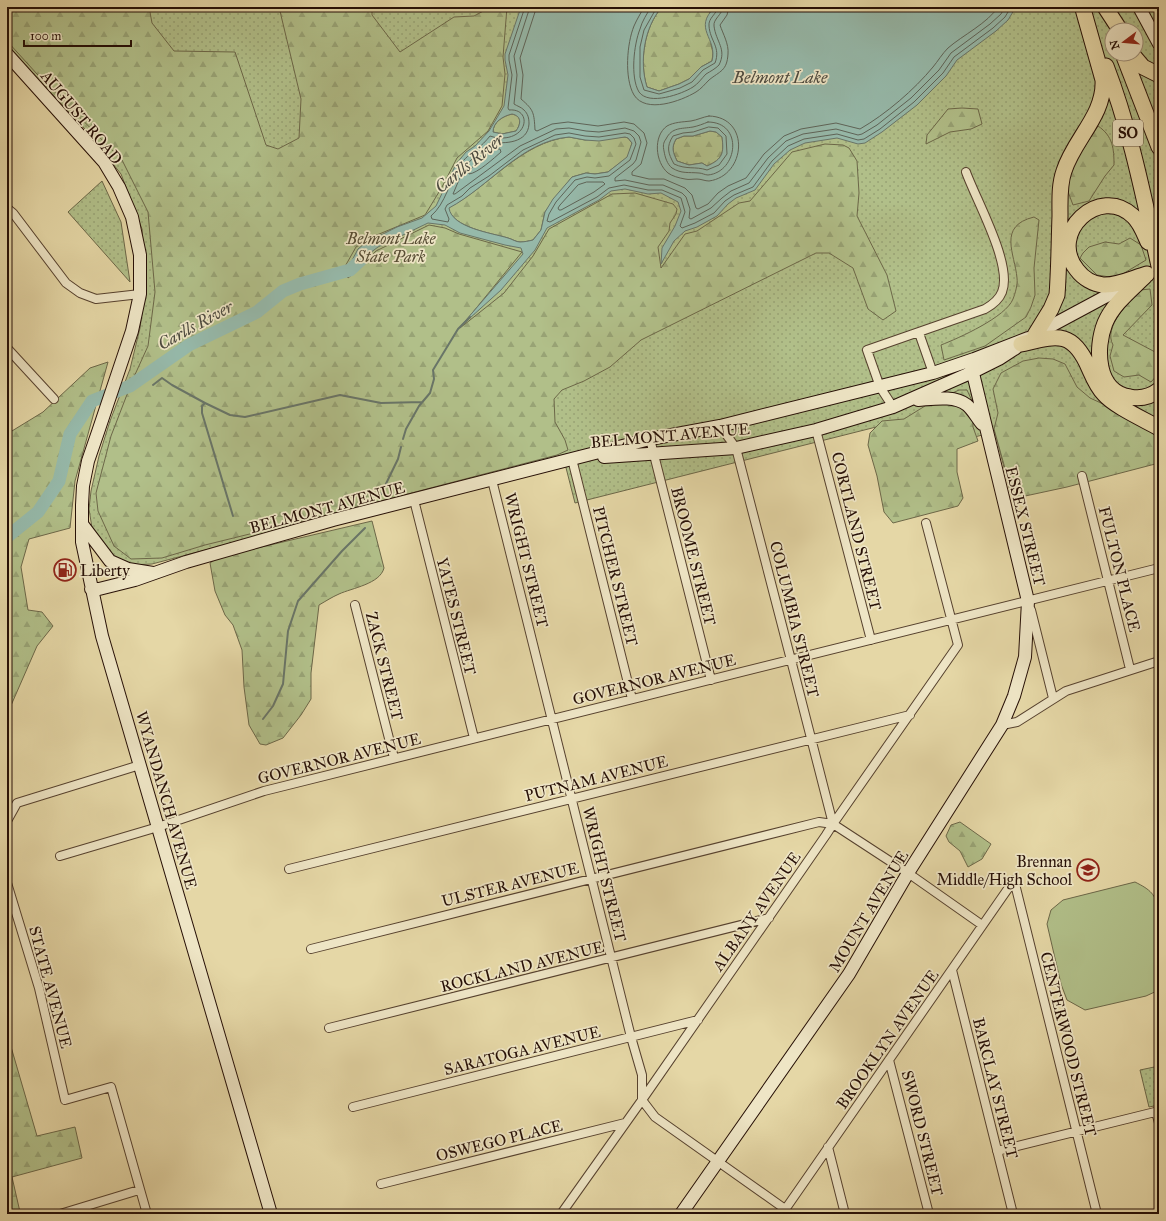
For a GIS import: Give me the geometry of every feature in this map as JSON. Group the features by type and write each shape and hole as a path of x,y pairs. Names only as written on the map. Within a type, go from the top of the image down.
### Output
{"highway":[{"path":"1103,7 1109,22"},
{"path":"1103,7 1114,22"},
{"path":"1035,335 1051,309 1057,295 1061,190 1064,171 1071,153 1100,102 1102,91 1102,80 1083,8"},
{"name":"SO","path":"1083,8 1109,73 1124,120 1138,170 1156,268"},
{"name":"SO","path":"1126,62 1159,147"},
{"path":"1139,62 1143,67 1159,75"},
{"path":"1103,206 1119,208 1127,211 1134,216 1139,223 1156,268 1108,285 1097,284 1086,279 1075,268 1068,249 1070,233 1078,220 1088,212 1103,206"},
{"path":"1156,268 1118,303 1109,316 1102,333 1100,360 1102,372 1106,381 1113,389 1122,395 1132,398 1142,398 1159,390"},
{"path":"1021,344 1055,337 1071,342 1082,353 1097,385 1107,398 1159,428"}],"street":[{"path":"1138,7 1159,44"},
{"name":"AUGUST ROAD","path":"7,54 104,162 119,187 132,217 140,255 140,294 132,331 113,391"},
{"path":"893,407 880,387 867,350 985,310 996,302 1002,293 1005,282 1003,267 995,242 966,172"},
{"path":"7,208 66,283 80,293 96,299 140,294"},
{"name":"BELMONT AVENUE","path":"572,459 736,448 816,430 893,407 939,387 971,366 1035,335 1156,268"},
{"path":"919,332 939,387"},
{"name":"BELMONT AVENUE","path":"91,588 99,589 156,574 186,562 333,520 572,459 650,440 720,426 933,373 999,359 1035,335"},
{"path":"8,351 54,399"},
{"name":"ESSEX STREET","path":"971,366 1053,698"},
{"name":"WYANDANCH AVENUE","path":"113,391 88,461 83,486 82,542 102,636 271,1214"},
{"path":"906,401 942,398 958,400 966,404 986,428"},
{"name":"COLUMBIA STREET","path":"720,426 736,448 833,824"},
{"name":"CORTLAND STREET","path":"816,430 871,640"},
{"name":"BROOME STREET","path":"650,440 711,680"},
{"name":"PITCHER STREET","path":"572,459 632,699"},
{"name":"FULTON PLACE","path":"1082,476 1130,669"},
{"name":"WRIGHT STREET","path":"492,480 611,958 642,1075 642,1100"},
{"name":"YATES STREET","path":"414,500 474,738"},
{"path":"926,523 951,620"},
{"path":"82,524 110,561 128,569 156,574"},
{"name":"GOVERNOR AVENUE","path":"60,856 158,827 264,790 1159,568"},
{"name":"MOUNT AVENUE","path":"681,1214 849,974 908,873 1002,725 1014,696 1025,657 1028,601"},
{"name":"ZACK STREET","path":"355,605 394,758"},
{"name":"ALBANY AVENUE","path":"561,1214 698,1020 958,645 951,620"},
{"path":"1002,725 1017,722 1066,691 1130,669 1159,661"},
{"name":"PUTNAM AVENUE","path":"289,869 910,715"},
{"path":"7,821 16,804 140,765"},
{"name":"ULSTER AVENUE","path":"311,949 819,822 833,824"},
{"path":"833,824 908,873 982,925"},
{"name":"BROOKLYN AVENUE","path":"784,1212 1014,880"},
{"name":"CENTERWOOD STREET","path":"1014,880 1097,1214"},
{"name":"STATE AVENUE","path":"7,883 39,988 65,1100 111,1087 139,1190"},
{"name":"ROCKLAND AVENUE","path":"329,1028 768,918"},
{"name":"BARCLAY STREET","path":"952,970 1013,1214"},
{"name":"SARATOGA AVENUE","path":"353,1107 698,1020"},
{"name":"SWORD STREET","path":"889,1060 929,1214"},
{"path":"642,1100 655,1117 719,1161 784,1212"},
{"path":"998,1151 1158,1111 1159,1123"},
{"name":"OSWEGO PLACE","path":"381,1184 625,1123"},
{"path":"828,1147 845,1214"},
{"path":"60,1214 139,1190 147,1214"}],"green space":[{"name":"Belmont Lake State Park","path":"7,7 1159,7 1159,458 1011,495 995,432 900,455 892,423 575,503 563,456 152,564 129,565 111,557 92,528 89,509 91,491 99,456 110,421 130,369 140,328 146,283 142,229 121,174 85,129 7,46"},
{"path":"7,7 149,7 152,23 174,51 235,52 266,145 278,149 299,138 301,99 279,7 372,7 372,15 400,52 454,17 474,16 491,7 507,7 503,57 505,74 502,106 488,131 457,158 425,215 372,237 356,247 343,270 348,278 376,251 429,225 445,228 459,234 522,252 460,328 504,293 533,256 549,229 612,194 635,193 673,204 677,209 676,214 670,223 669,231 658,247 661,268 685,234 697,231 739,203 750,201 792,152 825,144 843,145 849,148 857,161 859,193 857,216 887,275 896,311 883,320 868,309 853,268 829,253 816,253 641,340 610,367 584,381 562,390 554,399 555,422 565,440 568,450 557,455 205,545 162,558 131,559 114,546 98,511 96,493 111,436 133,379 148,346 155,292 148,212 122,160 37,74 7,41"},
{"path":"662,7 715,7 710,12 711,44 713,53 712,61 701,67 689,79 659,91 647,87 643,67 643,56 647,35 651,24"},
{"path":"948,109 978,109 982,124 971,129 950,132 926,144 927,135"},
{"path":"512,114 518,117 520,121 516,131 502,134 493,132 493,128 499,120"},
{"path":"1098,126 1107,134 1112,143 1114,165 1089,201 1073,205 1067,189 1073,164"},
{"path":"710,131 716,132 722,136 723,147 721,155 716,161 707,166 702,163 689,165 677,161 673,150 673,145 676,139"},
{"path":"569,137 585,140 625,137 632,143 628,157 608,172 595,174 586,173 572,177 545,212 541,230 533,240 518,242 483,232 465,225 451,215 448,208 477,189 520,156 536,147"},
{"path":"102,181 121,222 130,282 68,212"},
{"path":"1034,217 1039,220 1034,268 1035,295 1026,317 985,346 944,360 941,345 992,320 1009,306 1013,299 1017,280 1011,242 1012,234 1015,227 1023,221"},
{"path":"1130,238 1141,245 1146,260 1116,278 1097,275 1080,258 1089,247 1105,242 1119,244"},
{"path":"1150,289 1152,305 1123,335 1157,353 1159,373 1151,382 1139,375 1124,377 1114,371 1110,356 1113,345 1111,330 1114,323 1124,308 1140,290"},
{"path":"1039,358 1053,359 1065,364 1077,387 1090,398 1138,420 1159,436 1159,463 1067,487 1016,498 1013,497 994,429 998,413 993,389 1001,373 1023,361"},
{"path":"108,362 75,481 70,528 29,539 21,567 28,610 42,612 53,626 37,646 9,710 10,779 7,786 7,434 43,412 90,368"},
{"path":"959,390 967,390 973,403 973,427 978,441 957,449 957,472 963,498 958,506 893,523 884,512 877,476 868,445 870,433 882,421 904,419 925,406"},
{"path":"372,521 384,568 377,578 371,582 339,594 319,605 311,673 311,699 301,715 283,738 266,745 260,744 249,725 244,687 242,650 233,625 225,615 215,591 210,563 219,557"},
{"path":"960,822 991,844 982,859 968,867 960,851 949,842 946,836 951,825"},
{"path":"1135,882 1152,893 1159,910 1159,990 1146,996 1085,1010 1067,1000 1061,984 1047,924 1051,910 1063,900"},
{"path":"7,1033 37,1136 75,1127 82,1158 12,1177 20,1212 7,1214"},
{"path":"1159,1066 1159,1105 1149,1107 1140,1070"}],"water":[{"name":"Belmont Lake","path":"521,7 662,7 651,24 647,35 643,56 643,67 647,87 659,91 689,79 701,67 712,61 712,46 707,34 706,21 715,7 1016,7 1008,20 996,31 957,60 946,76 917,105 882,132 865,143 858,144 837,138 805,143 790,150 774,164 755,190 736,198 717,216 697,227 685,231 674,241 661,264 662,248 675,226 681,211 678,202 661,193 648,194 625,189 611,191 599,200 547,228 535,250 501,290 460,327 523,254 521,248 460,233 445,225 428,223 378,247 370,253 357,269 351,273 349,266 358,249 365,243 397,227 422,218 436,206 456,164 466,152 475,146 489,131 504,106 508,75 505,54","holes":["512,114 518,117 520,121 516,131 502,134 493,132 493,128 499,120","710,131 716,132 722,137 723,147 719,158 707,166 702,163 689,165 677,161 673,150 673,145 676,139 684,136 693,136","569,137 599,141 625,137 632,143 627,157 608,172 595,174 586,173 572,177 553,199 545,212 541,230 533,240 518,242 483,232 465,225 452,215 449,208 478,189 520,156 552,140"]}],"waterway":[{"name":"Carlls River","path":"7,537 38,512 59,481 70,434 92,401 130,386 189,345 257,312 283,291 300,284 350,270 363,258"},
{"path":"403,439 406,429 419,406 430,393 434,379 433,370 458,329 470,317"},
{"path":"153,385 162,378 205,403"},
{"path":"233,516 202,413 202,406 205,403 230,415 245,417 340,395 381,403 422,402"},
{"path":"381,494 398,459 401,447"},
{"path":"263,719 273,706 283,684 288,631 298,601 342,551 365,528"}],"place":[{"name":"Liberty","path":"65,570"},
{"name":"Brennan Middle/High School","path":"1088,870"}]}
